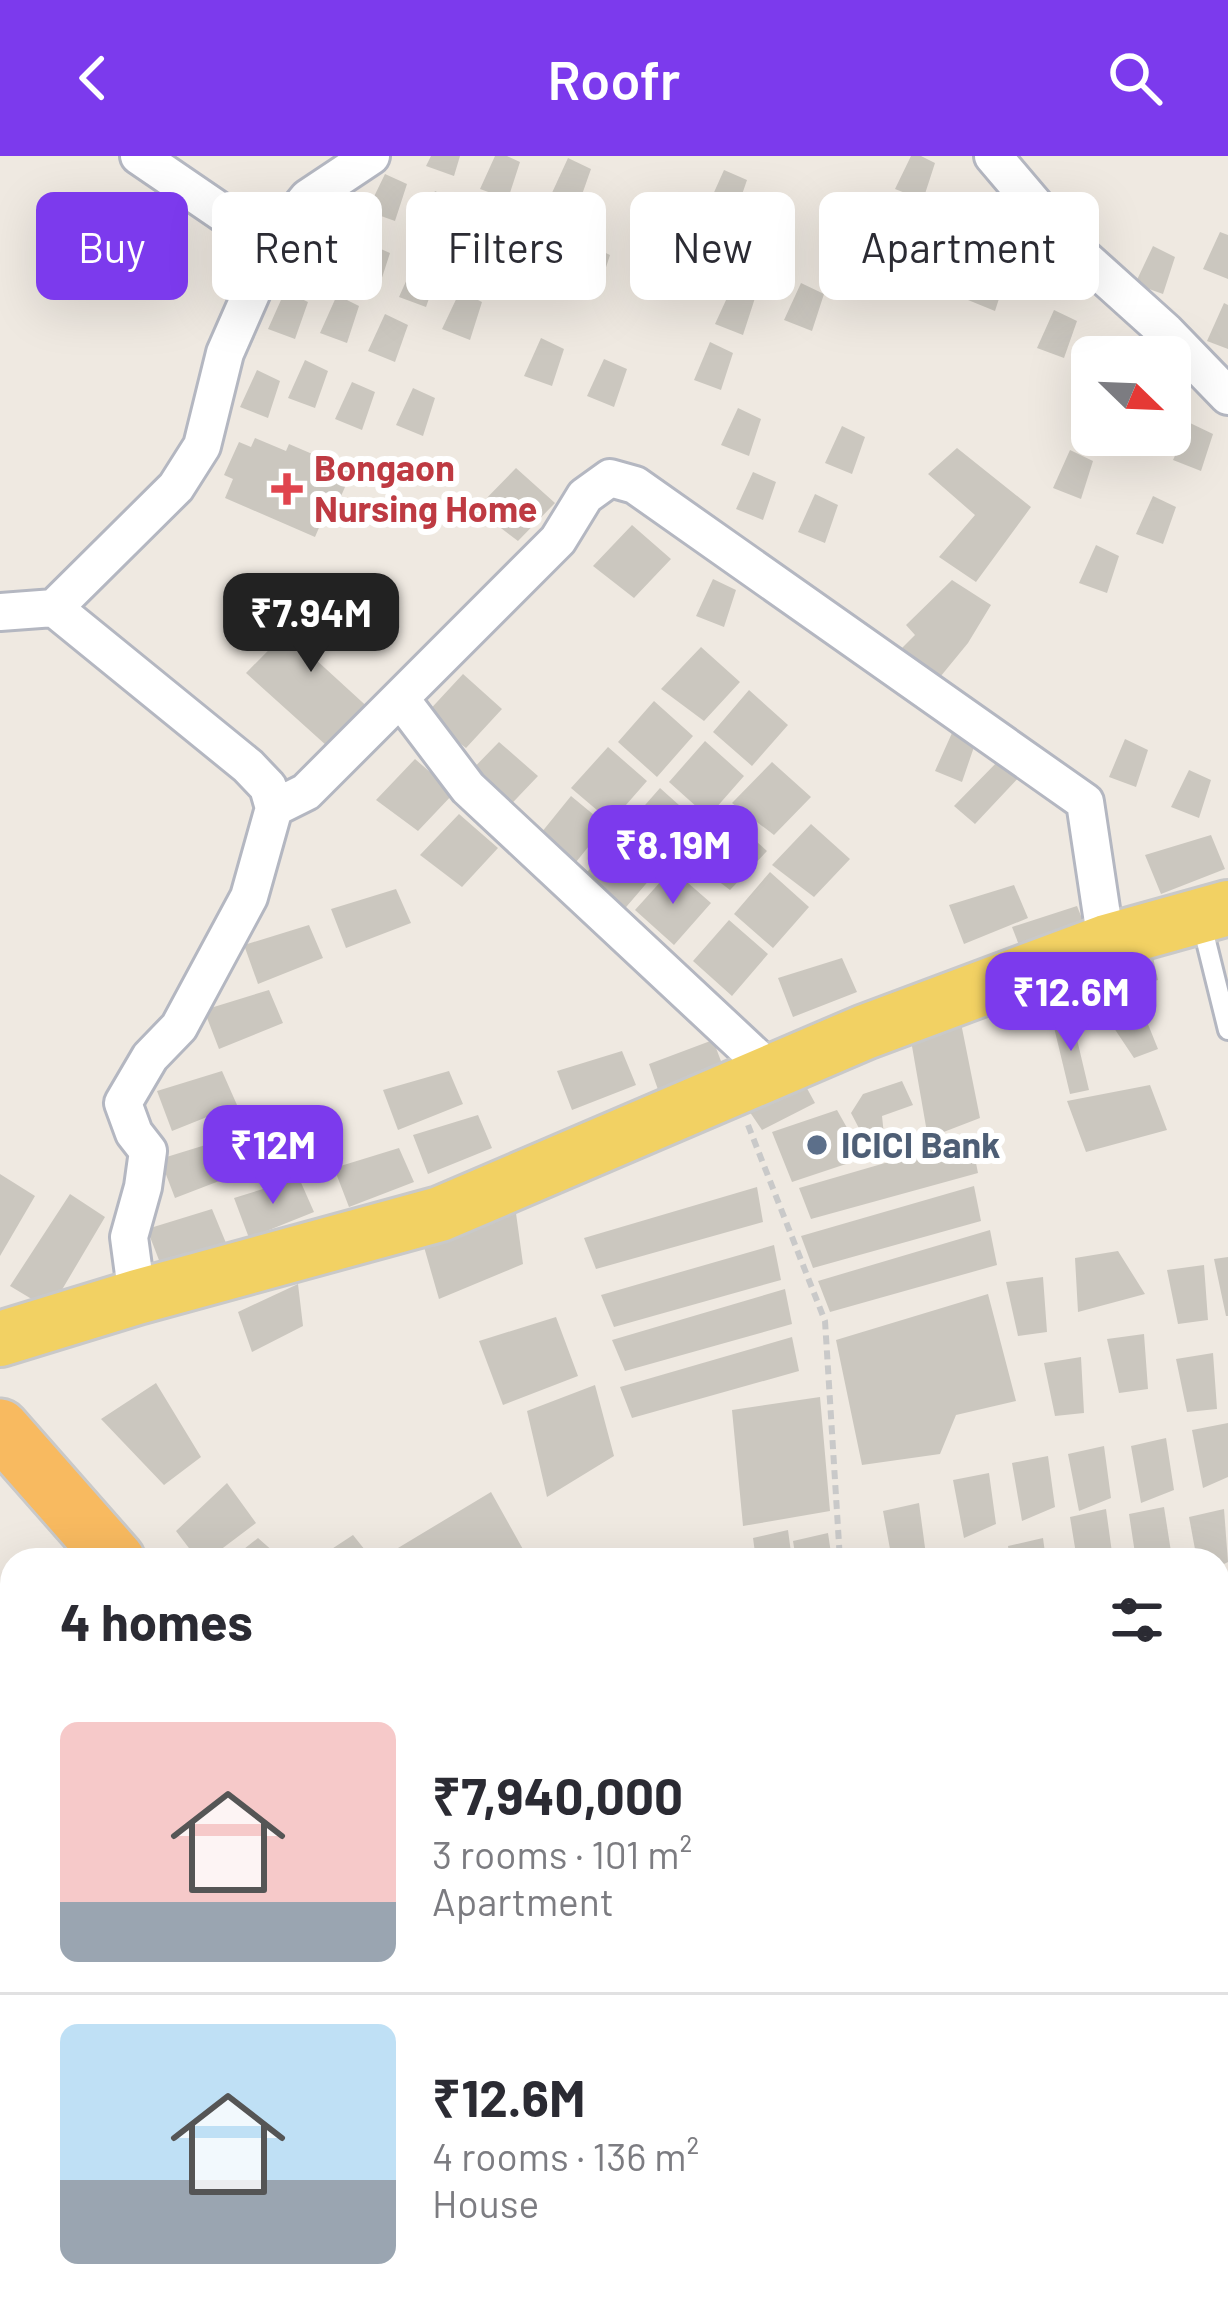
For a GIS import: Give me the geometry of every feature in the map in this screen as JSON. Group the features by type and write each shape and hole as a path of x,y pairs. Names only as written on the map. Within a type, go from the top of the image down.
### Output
{"highway":[{"path":"0,1428 105,1548"}],"main road":[{"path":"0,1339 440,1214 866,1032 1106,942 1214,912"}],"street":[{"path":"139,156 212,206"},
{"path":"317,192 371,156"},
{"path":"993,156 1066,242 1166,332 1228,396"},
{"path":"0,612 54,608 176,487 202,446 225,352 248,300"},
{"path":"274,808 306,792 558,540 585,496 610,478 635,485 1085,802 1106,942"},
{"path":"54,608 248,766 268,787 274,808 249,897 179,1027 150,1058 123,1103 134,1133 148,1151 129,1237 137,1297"},
{"path":"400,698 469,788 753,1080"}],"lane":[{"path":"1214,912 1228,1030"}],"path":[{"path":"753,1080 825,1321 839,1548"}],"building":[{"path":"431,156 460,156 454,176 426,166"},
{"path":"495,156 520,162 510,192 480,189"},
{"path":"911,156 935,163 926,192 895,189"},
{"path":"568,158 591,169 583,192 552,192"},
{"path":"724,170 747,180 743,192 714,192"},
{"path":"385,174 407,184 395,221 382,216 382,192 376,192"},
{"path":"1220,232 1228,235 1228,279 1203,269"},
{"path":"1153,246 1175,257 1163,294 1135,284"},
{"path":"382,250 390,253 382,278"},
{"path":"801,283 819,292 822,300 812,331 784,320"},
{"path":"281,300 308,302 295,339 268,329"},
{"path":"335,300 359,306 347,343 320,333"},
{"path":"456,300 482,302 470,340 442,329"},
{"path":"726,300 754,300 743,335 715,324"},
{"path":"968,300 999,300 995,311"},
{"path":"1224,303 1228,305 1228,349 1207,341"},
{"path":"1054,310 1077,321 1064,358 1037,348"},
{"path":"385,314 408,325 395,362 368,351"},
{"path":"541,338 564,349 552,386 524,376"},
{"path":"710,342 733,353 721,390 694,380"},
{"path":"604,359 627,369 614,407 587,396"},
{"path":"305,360 328,371 315,408 288,398"},
{"path":"257,370 280,381 268,418 240,407"},
{"path":"352,382 375,392 362,430 335,419"},
{"path":"413,388 435,398 423,436 396,425"},
{"path":"738,408 761,419 749,456 721,445"},
{"path":"1191,423 1213,434 1201,471 1173,460 1191,456"},
{"path":"842,426 865,437 852,474 825,463"},
{"name":"Bongaon Nursing Home","path":"255,438 286,451 289,444 352,471 338,503 331,500 315,537 225,498 233,479 224,475 239,442 251,447"},
{"path":"957,448 1031,507 976,582 939,557 975,515 928,474"},
{"path":"1070,450 1071,456 1093,461 1081,499 1053,488"},
{"path":"516,468 555,503 518,541 476,509"},
{"path":"753,472 776,482 763,520 736,509"},
{"path":"815,494 838,505 825,543 798,532"},
{"path":"1153,496 1176,507 1163,544 1136,534"},
{"path":"632,525 671,559 634,598 593,566"},
{"path":"1096,545 1119,556 1107,593 1079,583"},
{"path":"713,579 736,590 724,627 696,616"},
{"path":"952,580 991,605 936,682 897,653 915,635 906,625"},
{"path":"320,598 354,618 314,658 373,712 327,746 246,673"},
{"path":"701,647 740,682 704,721 661,689"},
{"path":"463,674 502,709 466,748 424,716"},
{"path":"749,690 788,725 752,766 713,732"},
{"path":"654,701 693,736 657,777 618,742"},
{"path":"952,733 975,744 962,782 935,771"},
{"path":"1125,739 1148,750 1136,787 1109,777"},
{"path":"705,741 744,776 708,817 669,782"},
{"path":"499,742 538,776 501,815 459,783"},
{"path":"608,747 647,781 611,822 571,788"},
{"path":"1002,757 1021,775 975,824 954,806"},
{"path":"415,759 454,793 418,831 376,800"},
{"path":"772,762 811,797 774,835 732,803"},
{"path":"1189,770 1211,780 1199,818 1171,807"},
{"path":"660,788 699,823 663,864 624,829"},
{"path":"571,796 606,825 572,867 537,838"},
{"path":"459,814 498,848 462,887 420,855"},
{"path":"728,816 767,851 730,890 688,858"},
{"path":"811,824 850,859 814,897 772,865"},
{"path":"1211,835 1225,869 1161,894 1145,855"},
{"path":"618,836 657,871 621,913 582,878"},
{"path":"672,869 711,903 674,945 635,910"},
{"path":"770,872 809,907 773,948 734,914"},
{"path":"1014,885 1028,918 964,944 949,905"},
{"path":"396,889 411,923 346,948 331,909"},
{"path":"1077,906 1091,941 1027,966 1012,927"},
{"path":"729,920 768,954 732,996 693,961"},
{"path":"309,925 323,958 258,984 244,945"},
{"path":"1151,948 1158,980 1095,997 1090,966"},
{"path":"842,958 857,992 793,1017 778,978"},
{"path":"1077,969 1084,1002 1021,1019 1016,989"},
{"path":"269,990 283,1023 219,1049 204,1010"},
{"path":"1137,997 1158,1049 1134,1058 1102,1010"},
{"path":"959,1013 980,1118 928,1138 909,1029"},
{"path":"1071,1014 1089,1090 1070,1094 1052,1019"},
{"path":"713,1040 727,1077 662,1101 649,1064"},
{"path":"622,1051 636,1085 572,1110 557,1071"},
{"path":"222,1071 237,1105 172,1131 157,1091"},
{"path":"449,1071 463,1104 398,1130 383,1090"},
{"path":"803,1081 815,1103 762,1130 745,1105"},
{"path":"902,1081 913,1105 882,1116 886,1154 874,1157 851,1113 863,1094"},
{"path":"1150,1085 1167,1130 1086,1152 1067,1101"},
{"name":"ICICI Bank","path":"837,1110 864,1158 792,1182 772,1132"},
{"path":"478,1115 492,1148 428,1174 413,1135"},
{"path":"971,1138 978,1173 811,1219 799,1188"},
{"path":"225,1139 240,1173 175,1198 160,1159"},
{"path":"399,1148 414,1182 349,1207 334,1168"},
{"path":"0,1174 35,1196 0,1256"},
{"path":"299,1178 314,1212 249,1238 234,1198"},
{"path":"974,1186 981,1221 813,1268 801,1236"},
{"path":"757,1187 763,1222 596,1269 584,1238"},
{"path":"70,1194 105,1217 50,1310 10,1286"},
{"path":"515,1206 523,1264 439,1299 420,1233"},
{"path":"212,1209 226,1243 162,1268 147,1229"},
{"path":"990,1230 997,1265 830,1312 818,1281"},
{"path":"774,1245 781,1280 614,1327 601,1295"},
{"path":"1118,1251 1145,1294 1078,1312 1075,1258"},
{"path":"1228,1257 1228,1316 1226,1316 1214,1259"},
{"path":"1204,1265 1208,1320 1178,1324 1167,1270"},
{"path":"1043,1277 1047,1332 1018,1336 1006,1282"},
{"path":"298,1284 303,1326 252,1352 238,1312"},
{"path":"785,1289 792,1324 625,1371 612,1340"},
{"path":"988,1294 1016,1401 956,1415 940,1454 862,1465 836,1340"},
{"path":"556,1317 578,1376 503,1405 479,1341"},
{"path":"1144,1334 1148,1389 1119,1393 1107,1339"},
{"path":"792,1337 799,1371 632,1418 620,1387"},
{"path":"1213,1353 1217,1409 1187,1412 1176,1359"},
{"path":"1081,1357 1084,1413 1055,1416 1044,1363"},
{"path":"156,1383 201,1457 164,1485 101,1419"},
{"path":"595,1385 614,1456 547,1497 527,1411"},
{"path":"820,1397 830,1511 743,1526 732,1410"},
{"path":"1228,1423 1228,1477 1203,1488 1192,1430"},
{"path":"1166,1438 1174,1490 1141,1503 1131,1446"},
{"path":"1104,1446 1111,1498 1079,1511 1068,1454"},
{"path":"1048,1456 1055,1507 1022,1521 1012,1463"},
{"path":"989,1473 996,1524 964,1538 953,1480"},
{"path":"227,1483 256,1523 223,1548 189,1548 176,1531"},
{"path":"491,1492 522,1548 398,1548"},
{"path":"919,1503 925,1548 890,1548 883,1511"},
{"path":"1164,1507 1170,1548 1134,1548 1129,1514"},
{"path":"1106,1509 1111,1548 1075,1548 1070,1517"},
{"path":"1224,1509 1227,1548 1195,1548 1189,1517"},
{"path":"788,1530 790,1548 754,1548 753,1538"},
{"path":"828,1533 830,1548 794,1548 793,1541"},
{"path":"353,1535 363,1548 333,1548"},
{"path":"258,1538 269,1548 245,1548"},
{"path":"1043,1538 1044,1548 1008,1548"}],"place":[{"name":"Bongaon Nursing Home","path":"287,489"},
{"name":"ICICI Bank","path":"817,1145"}]}
